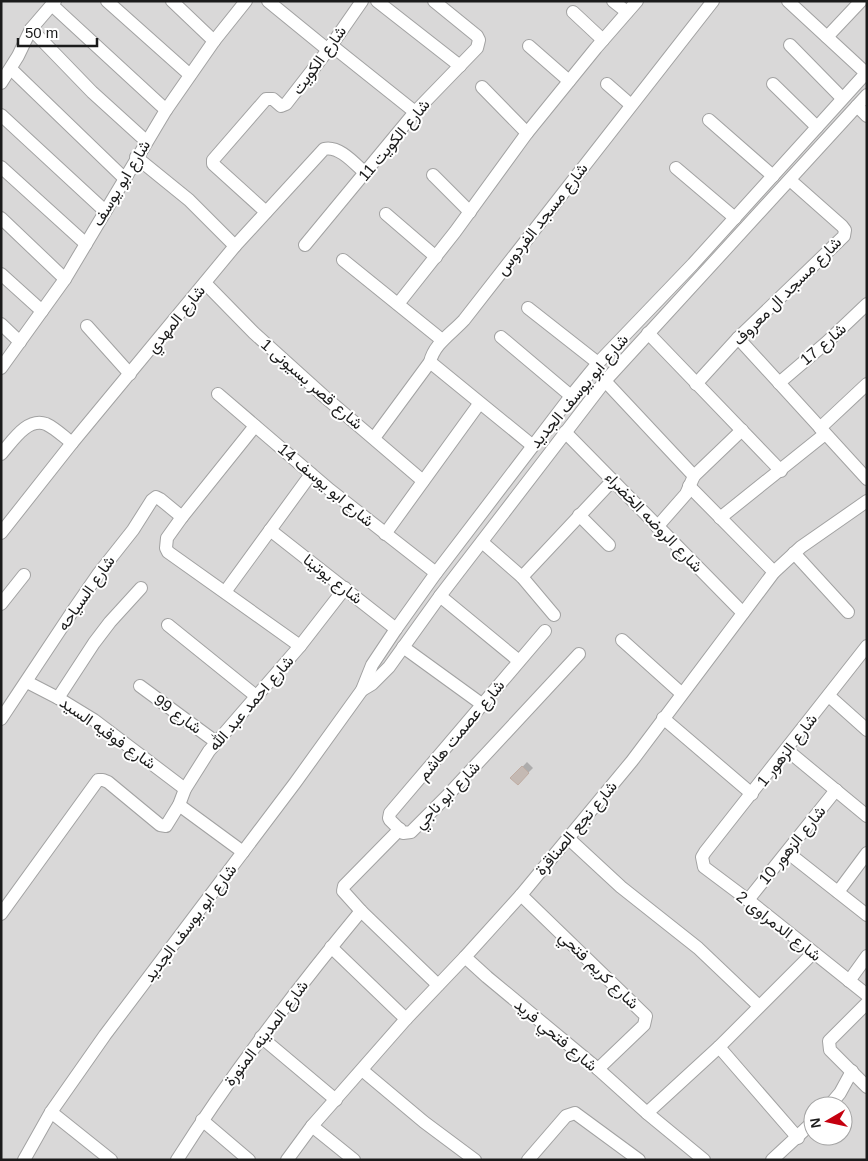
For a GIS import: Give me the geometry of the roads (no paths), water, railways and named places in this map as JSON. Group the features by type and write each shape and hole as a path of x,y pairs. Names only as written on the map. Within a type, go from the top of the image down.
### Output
{"street":[{"path":"107,1 190,75"},
{"path":"172,1 214,41"},
{"name":"شارع ابو يوسف","path":"1,368 65,279 166,110 214,41 246,1"},
{"path":"268,1 415,112"},
{"name":"شارع الكويت","path":"266,212 212,162 266,99 273,98 281,106 286,104 330,47 362,1"},
{"path":"377,1 460,66"},
{"name":"شارع الكويت 11","path":"305,245 415,112 477,48 479,44 477,36 434,1"},
{"path":"613,1 627,12"},
{"path":"398,304 470,212 527,132 637,1"},
{"name":"شارع مسجد الفردوس","path":"374,438 430,362 431,356 442,340 464,320 713,1"},
{"path":"788,1 866,72"},
{"path":"827,37 861,1"},
{"path":"1,84 11,69 31,29 53,3 166,110"},
{"path":"573,12 603,40"},
{"path":"31,29 92,92 146,141"},
{"path":"790,45 842,98"},
{"path":"529,46 569,81"},
{"path":"11,69 124,178"},
{"name":"شارع ابو يوسف الجديد","path":"24,1160 51,1112 105,1035 362,690 372,666 396,629 571,396 598,363 693,264 866,72"},
{"path":"607,84 631,105"},
{"path":"773,84 817,127"},
{"path":"482,87 527,132"},
{"name":"شارع ابو يوسف الجديد","path":"362,690 381,676 605,381 867,94"},
{"path":"857,106 867,116"},
{"path":"1,115 105,212"},
{"path":"708,120 773,176"},
{"name":"شارع المهدي","path":"1,533 72,443 235,246 324,149 330,147 336,149 366,173"},
{"path":"136,158 189,200 235,246"},
{"path":"1,167 86,244"},
{"path":"676,168 735,218"},
{"path":"433,176 470,212"},
{"name":"شارع مسجد ال معروف","path":"696,384 738,338 844,236 845,230 842,226 790,180"},
{"path":"386,214 436,257"},
{"path":"1,218 65,279"},
{"path":"343,260 442,340"},
{"path":"693,264 704,274"},
{"path":"1,274 42,311"},
{"name":"شارع قصر بسيونى 1","path":"205,283 254,333 423,481"},
{"name":"شارع 17","path":"779,383 867,304"},
{"path":"528,308 598,363"},
{"path":"1,324 20,342"},
{"path":"87,326 130,374"},
{"path":"648,333 780,471"},
{"path":"501,337 571,396"},
{"path":"738,338 867,479"},
{"path":"430,362 479,404 533,446"},
{"path":"605,381 691,481 720,518 774,572"},
{"path":"720,518 780,471 823,431 867,384"},
{"name":"شارع ابو يوسف 14","path":"218,394 311,474 436,574"},
{"path":"385,534 479,404"},
{"path":"1,454 31,424 47,424 72,443"},
{"path":"255,426 182,517 166,543 168,552 300,646"},
{"path":"657,527 686,494 691,481 742,430"},
{"name":"شارع الروضه الخضراء","path":"565,432 743,612"},
{"path":"225,592 311,474"},
{"path":"522,577 612,480"},
{"name":"شارع السياحه","path":"1,719 78,603 133,530 152,500 156,497 160,498 182,517"},
{"name":"شارع نجع الصناقرة","path":"287,1160 312,1126 406,1019 466,957 521,895 632,761 681,693 774,572 817,535 867,501"},
{"path":"580,515 609,545"},
{"name":"شارع يوتينا","path":"270,530 396,629"},
{"path":"482,542 522,577 554,615"},
{"path":"794,553 848,612"},
{"path":"1,604 24,575"},
{"path":"58,698 94,643 141,588"},
{"name":"شارع احمد عبد الله","path":"1,914 98,780 103,780 160,825 166,826 179,805 185,789 197,768 216,742 300,646 345,588"},
{"path":"440,596 519,661"},
{"path":"168,625 256,696"},
{"name":"شارع عصمت هاشم","path":"400,829 390,820 390,813 545,631"},
{"path":"622,640 681,693"},
{"name":"شارع الزهور 1","path":"705,852 867,646"},
{"path":"384,647 382,652 387,659 399,653 483,705"},
{"name":"شارع ابو ناجي","path":"438,985 361,911 344,893 344,886 400,829 406,834 411,832 579,654"},
{"name":"شارع فوقيه السيد","path":"27,682 58,698 112,732 185,789"},
{"name":"شارع 99","path":"140,686 216,742"},
{"path":"829,696 867,730"},
{"path":"663,718 752,794"},
{"path":"787,750 867,816"},
{"name":"شارع الزهور 10","path":"748,900 836,790"},
{"path":"179,805 243,852"},
{"path":"568,838 621,886 698,948 759,1006"},
{"name":"شارع الدمراوى 2","path":"705,852 702,857 704,867 867,995"},
{"path":"787,852 867,915"},
{"path":"838,892 867,853"},
{"name":"شارع كريم فتحي","path":"521,895 646,1016 644,1024 598,1069"},
{"name":"شارع المدينه المنورة","path":"177,1160 202,1120 261,1037 361,911"},
{"path":"331,947 406,1019"},
{"path":"647,1113 719,1047 814,953"},
{"path":"849,981 867,956"},
{"name":"شارع فتحي فريد","path":"466,957 487,977 704,1160"},
{"path":"867,1003 830,1039 830,1050 867,1087"},
{"path":"261,1037 336,1100"},
{"path":"719,1047 798,1138"},
{"path":"362,1070 424,1122 475,1160"},
{"path":"837,1096 852,1071"},
{"path":"51,1112 111,1160"},
{"path":"528,1160 566,1116 575,1113 639,1160"},
{"path":"202,1120 249,1160"},
{"path":"312,1126 354,1160"},
{"path":"772,1160 803,1133"}]}
